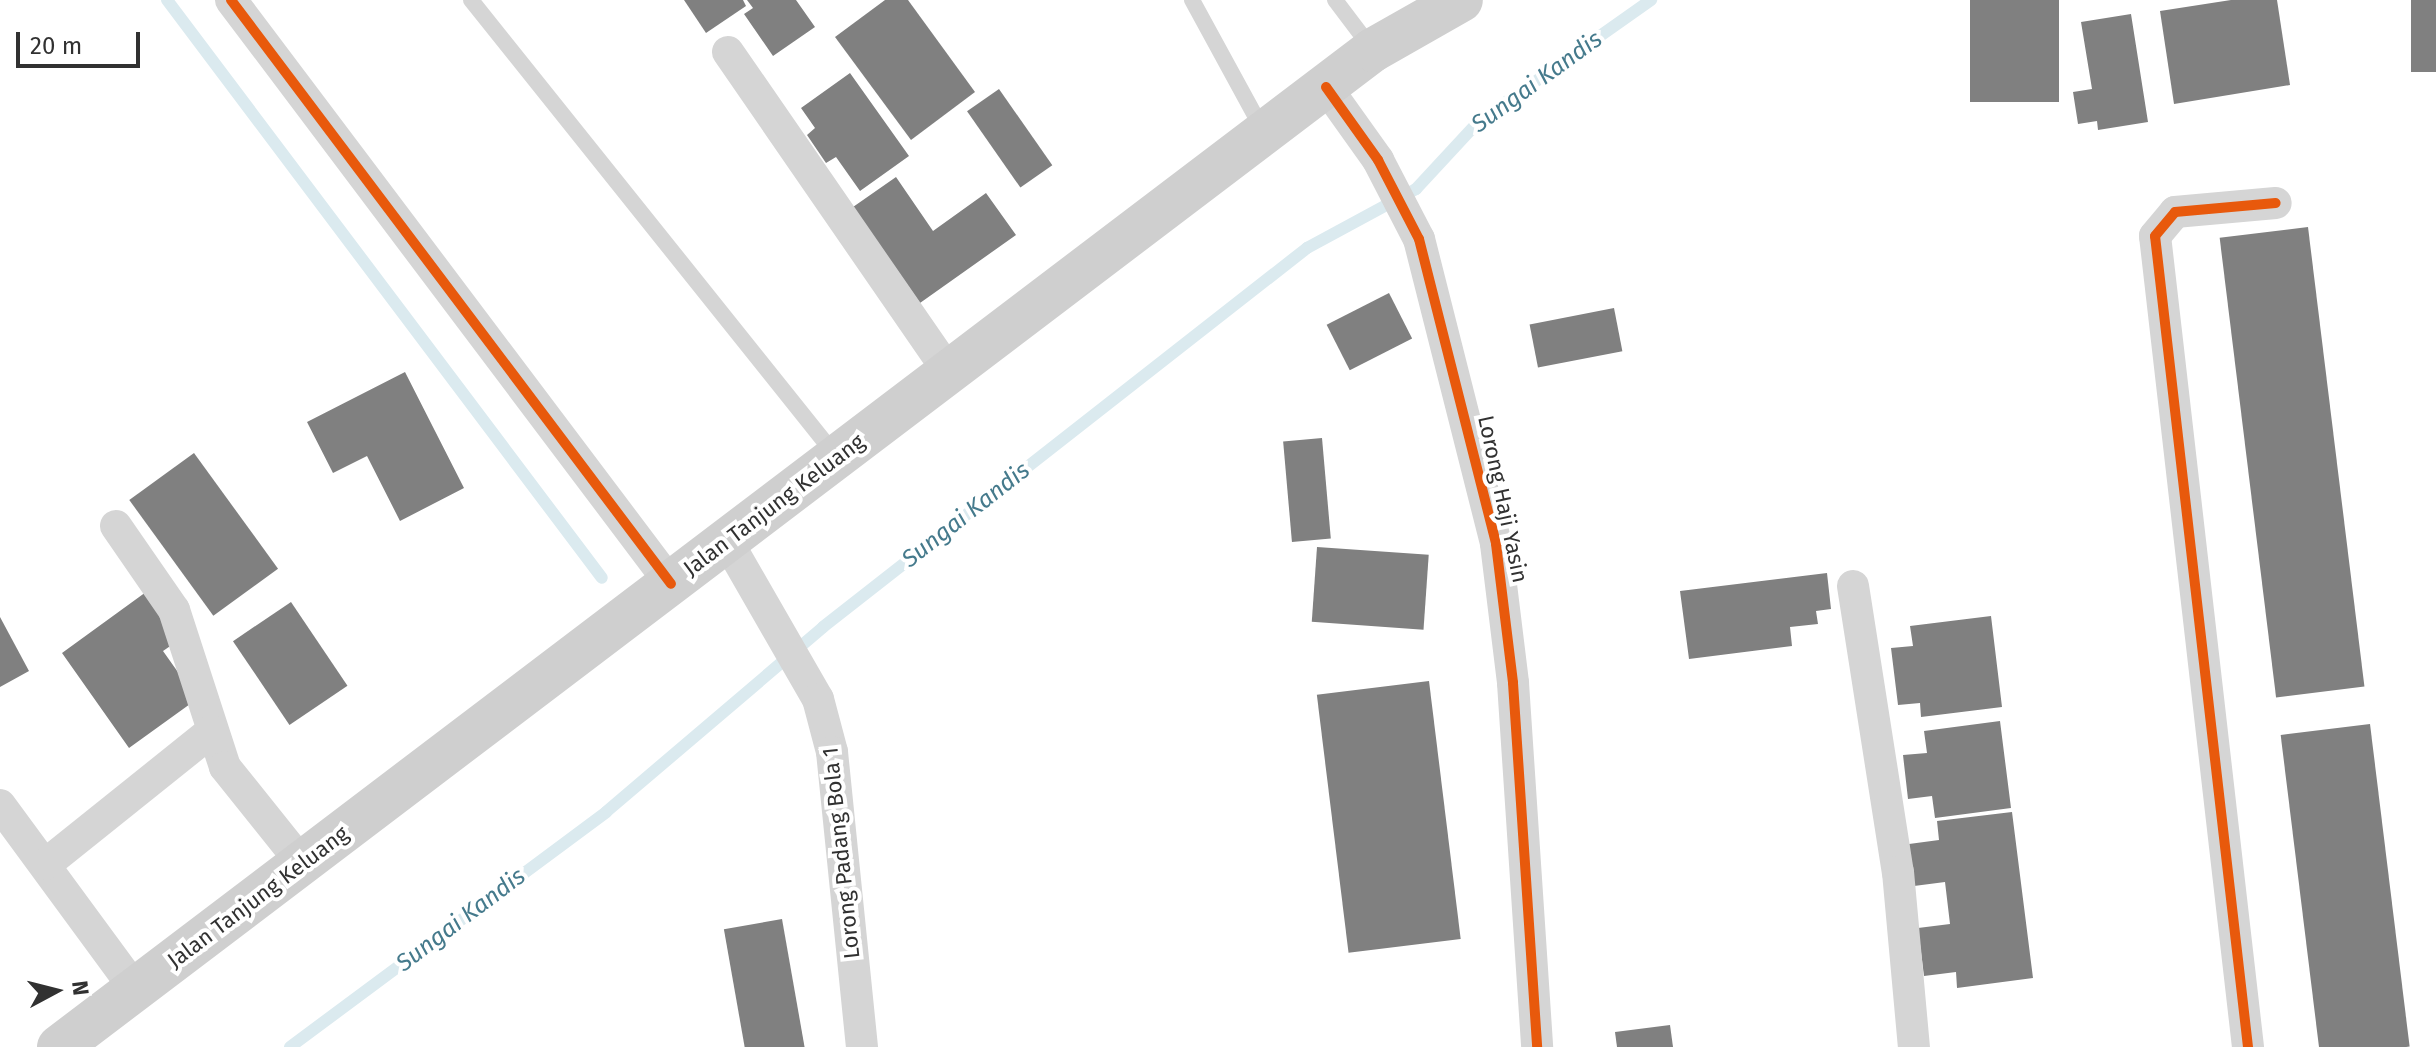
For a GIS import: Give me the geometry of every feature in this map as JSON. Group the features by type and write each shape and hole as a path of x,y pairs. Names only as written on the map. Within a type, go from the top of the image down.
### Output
{"main road":[{"name":"Jalan Tanjung Keluang","path":"1373,50 1419,0"},
{"name":"Jalan Tanjung Keluang","path":"59,1047 1373,50 1461,0"}],"street":[{"path":"231,0 671,584"},
{"path":"728,52 949,372"},
{"name":"Lorong Haji Yasin","path":"1326,87 1378,160 1419,239 1496,544 1513,683 1537,1047"},
{"path":"2248,1047 2155,236 2175,212 2276,203"},
{"path":"116,526 174,610 225,767 302,863"},
{"name":"Lorong Padang Bola 1","path":"727,541 818,699 832,752 862,1047"},
{"path":"1853,586 1898,872 1914,1047"},
{"path":"46,864 212,731"},
{"path":"0,805 135,989"}],"lane":[{"path":"471,0 837,457"},
{"path":"1192,0 1265,133"},
{"path":"1335,0 1373,50"}],"building":[{"path":"684,0 743,0 746,6 706,33"},
{"path":"747,0 796,0 815,27 773,56 744,14 753,8"},
{"path":"885,0 908,0 975,92 911,140 835,37"},
{"path":"1970,0 2059,0 2059,102 1970,102"},
{"path":"2231,0 2277,0 2290,85 2174,104 2160,11"},
{"path":"2411,0 2436,0 2436,72 2411,72"},
{"path":"2131,14 2148,122 2098,130 2097,121 2078,124 2073,92 2092,89 2081,22"},
{"path":"850,73 909,156 860,191 836,157 826,163 807,135 815,128 801,108"},
{"path":"999,89 1052,165 1020,188 967,111"},
{"path":"896,177 933,231 986,193 1016,235 920,303 853,207"},
{"path":"2308,227 2364,687 2276,697 2220,238"},
{"path":"1389,293 1412,338 1350,370 1327,325"},
{"path":"1614,308 1622,351 1538,368 1530,324"},
{"path":"405,372 464,488 400,521 367,456 333,473 307,422"},
{"path":"1322,438 1331,539 1292,542 1283,441"},
{"path":"194,453 278,569 213,616 129,500"},
{"path":"1317,547 1429,555 1423,630 1312,622"},
{"path":"1827,573 1831,609 1816,611 1818,624 1790,627 1792,646 1689,659 1680,591"},
{"path":"146,592 179,640 163,651 197,699 129,748 62,653"},
{"path":"291,602 347,686 289,725 233,641"},
{"path":"1991,616 2002,707 1921,717 1920,703 1898,705 1891,648 1913,646 1910,626"},
{"path":"0,617 29,671 0,687"},
{"path":"1429,681 1461,939 1349,953 1317,695"},
{"path":"2000,721 2011,808 1935,818 1932,796 1908,799 1903,755 1927,753 1924,731"},
{"path":"2370,724 2410,1047 2319,1047 2281,735"},
{"path":"2012,812 2033,978 1957,988 1956,972 1924,976 1918,928 1950,924 1945,882 1914,886 1909,844 1939,840 1937,821"},
{"path":"782,919 805,1047 745,1047 724,929"},
{"path":"1670,1025 1673,1047 1617,1047 1615,1032"}],"waterway":[{"path":"167,0 602,578"},
{"name":"Sungai Kandis","path":"290,1047 606,812 823,627 1307,248 1416,189 1478,122 1651,0"}],"cycle path":[{"path":"231,0 671,584"},
{"path":"1326,87 1378,160 1419,239 1496,544 1513,683 1537,1047"},
{"path":"2248,1047 2155,236 2175,212 2276,203"}]}
